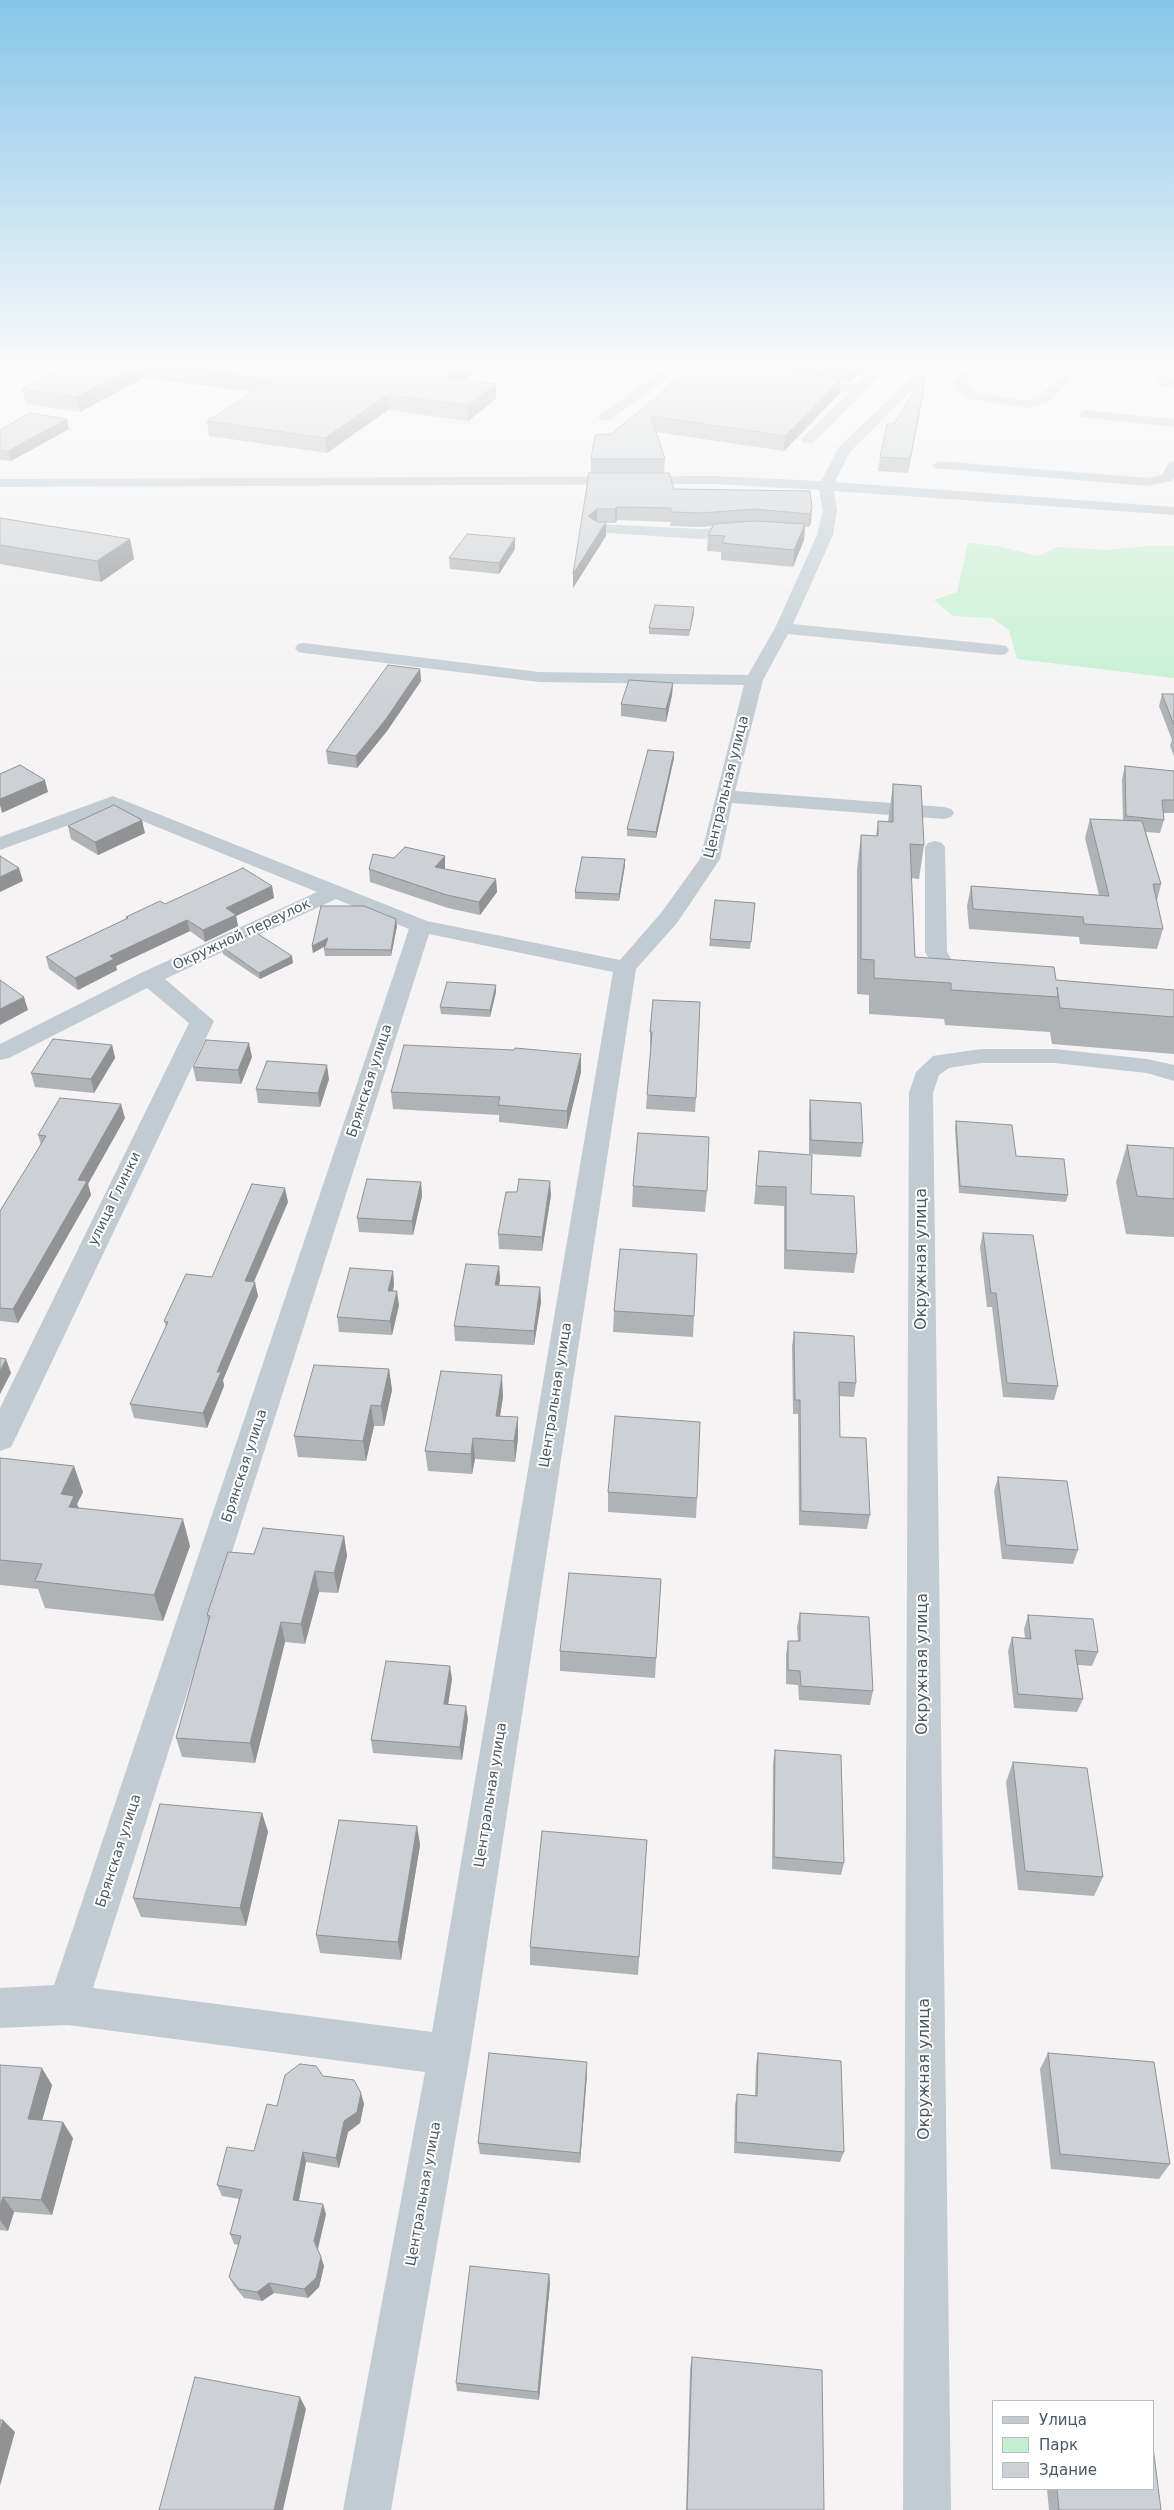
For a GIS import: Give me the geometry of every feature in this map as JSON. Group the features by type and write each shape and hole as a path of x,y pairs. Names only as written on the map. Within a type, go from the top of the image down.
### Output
{"street":[{"path":"0,483 445,481"},
{"path":"736,481 1174,512"},
{"path":"826,486 828,481"},
{"path":"1039,481 1040,502"},
{"path":"1137,481 1151,481"},
{"name":"Центральная улица","path":"367,2510 449,2055 625,968 669,918 710,859 754,680 783,628 817,534 830,510 826,486"},
{"path":"598,529 701,534 763,531"},
{"path":"783,628 1000,650"},
{"path":"304,648 539,677 754,680"},
{"path":"724,796 944,813"},
{"path":"0,844 113,802 421,926 625,968"},
{"path":"935,847 936,952 943,964 962,973 991,977"},
{"name":"Окружной переулок","path":"0,1053 149,978 336,891"},
{"name":"Брянская улица","path":"68,2005 421,926"},
{"name":"улица Глинки","path":"0,1438 202,1021 149,978"},
{"name":"Окружная улица","path":"927,2510 921,1093 928,1072 942,1061 981,1056 1055,1056 1148,1066 1174,1074"},
{"path":"0,2008 68,2005 449,2055"}],"green space":[{"path":"968,543 997,546 1038,556 1057,547 1106,550 1174,546 1174,678 1017,659 1009,630 992,618 953,616 934,600 957,592"}],"building":[{"path":"588,481 672,481 674,489 810,491 812,508 810,514 754,509 702,513 671,512 671,508 617,507 615,509 597,509 588,516 597,522 606,522 573,574"},
{"path":"0,518 130,539 97,561 0,545"},
{"path":"754,521 805,524 794,550 722,543 725,536 708,535 714,524"},
{"path":"467,534 515,538 499,563 449,558"},
{"path":"655,605 694,607 690,630 649,628"},
{"path":"388,665 420,669 386,719 356,756 326,751"},
{"path":"629,680 673,683 666,709 621,704"},
{"path":"1162,694 1174,694 1174,725"},
{"path":"648,750 674,752 656,832 627,829"},
{"path":"20,765 45,780 0,799 0,774"},
{"path":"1125,766 1174,771 1174,800 1162,800 1164,820 1126,816"},
{"path":"893,784 921,786 924,845 910,844 915,957 1054,967 1056,980 1174,990 1174,1017 1060,1008 1057,987 1058,997 951,990 951,983 874,978 874,960 861,959 861,835 878,836 878,821 893,822"},
{"path":"114,805 142,820 95,842 68,826"},
{"path":"1090,819 1142,821 1161,884 1153,884 1163,929 1084,924 1083,917 973,909 971,886 1109,896"},
{"path":"405,847 445,856 435,867 496,879 479,902 447,895 369,869 373,854 394,858"},
{"path":"0,856 19,868 0,877"},
{"path":"582,857 625,859 619,894 575,892"},
{"path":"243,868 272,886 226,908 236,915 203,930 187,920 110,956 114,959 75,978 46,957 160,901 165,904"},
{"path":"715,900 755,903 751,942 710,939"},
{"path":"321,906 364,906 396,919 391,950 324,949 328,938 312,946"},
{"path":"255,932 292,956 259,973 222,947"},
{"path":"0,980 24,997 0,1009"},
{"path":"447,982 496,985 490,1010 440,1007"},
{"path":"653,1000 700,1002 696,1098 647,1095"},
{"path":"53,1039 112,1045 91,1079 31,1073"},
{"path":"206,1040 249,1043 238,1070 193,1067"},
{"path":"404,1045 514,1050 515,1048 581,1054 567,1111 498,1105 500,1097 391,1092"},
{"path":"267,1061 327,1065 318,1093 256,1089"},
{"path":"60,1098 121,1104 78,1180 87,1181 13,1309 0,1308 0,1211 46,1136 38,1135"},
{"path":"810,1100 861,1103 863,1143 811,1140"},
{"path":"956,1121 1012,1125 1016,1156 1064,1159 1068,1195 960,1186"},
{"path":"638,1133 709,1137 707,1191 633,1186"},
{"path":"1127,1145 1174,1148 1174,1199 1137,1196"},
{"path":"759,1151 812,1155 811,1194 854,1196 857,1254 786,1250 786,1187 756,1186"},
{"path":"367,1179 421,1182 412,1221 357,1218"},
{"path":"519,1179 550,1181 542,1237 498,1234 506,1192 517,1192"},
{"path":"252,1184 285,1188 245,1281 255,1282 217,1372 221,1372 203,1413 130,1404 168,1322 164,1321 186,1274 212,1277"},
{"path":"983,1233 1033,1235 1058,1386 1007,1383 996,1293 991,1293"},
{"path":"620,1249 697,1254 694,1316 614,1311"},
{"path":"466,1264 499,1266 495,1285 540,1287 534,1331 454,1326"},
{"path":"350,1268 393,1271 388,1291 397,1291 390,1321 337,1317"},
{"path":"794,1332 854,1336 856,1383 839,1382 840,1437 866,1438 870,1515 801,1511 800,1400 795,1400"},
{"path":"0,1358 6,1359 0,1371"},
{"path":"314,1365 389,1369 381,1406 371,1405 363,1441 294,1436"},
{"path":"441,1371 502,1375 496,1416 518,1417 514,1441 473,1438 471,1454 425,1451"},
{"path":"615,1416 700,1422 697,1498 608,1492"},
{"path":"0,1458 74,1466 61,1494 74,1496 69,1507 183,1519 154,1595 35,1581 42,1564 0,1560"},
{"path":"998,1477 1067,1481 1078,1550 1006,1545"},
{"path":"263,1528 344,1536 334,1573 315,1571 301,1624 281,1622 250,1743 176,1738 210,1616 207,1615 228,1552 254,1554"},
{"path":"569,1573 661,1579 656,1658 560,1651"},
{"path":"800,1613 869,1617 873,1691 801,1686 800,1671 788,1670 788,1641 800,1641"},
{"path":"1028,1615 1093,1619 1098,1652 1075,1650 1083,1699 1018,1694 1012,1637 1031,1639"},
{"path":"386,1661 450,1666 444,1704 466,1706 460,1747 371,1740"},
{"path":"775,1750 841,1755 844,1863 774,1857"},
{"path":"1013,1762 1087,1768 1103,1877 1025,1871"},
{"path":"160,1804 262,1813 240,1908 133,1898"},
{"path":"339,1820 417,1826 398,1942 316,1935"},
{"path":"542,1831 647,1840 639,1957 530,1947"},
{"path":"489,2053 587,2062 580,2153 478,2143"},
{"path":"758,2053 841,2061 844,2152 736,2142 737,2094 757,2096"},
{"path":"1048,2053 1154,2062 1170,2164 1060,2154"},
{"path":"300,2064 316,2066 323,2076 354,2080 361,2093 357,2112 344,2121 336,2158 303,2152 293,2200 323,2204 314,2241 321,2257 316,2278 304,2289 269,2283 257,2292 239,2289 229,2277 241,2236 230,2234 242,2190 217,2185 227,2147 254,2151 267,2104 277,2106 285,2075"},
{"path":"0,2065 42,2068 28,2119 63,2122 41,2200 3,2197 0,2206"},
{"path":"470,2266 549,2274 538,2392 456,2383"},
{"path":"692,2357 822,2370 824,2510 687,2510"},
{"path":"195,2377 300,2397 274,2510 159,2510"},
{"path":"0,2420 3,2420 0,2431"},
{"path":"1154,2455 1161,2510 1059,2510 1057,2490 1154,2490"}]}
